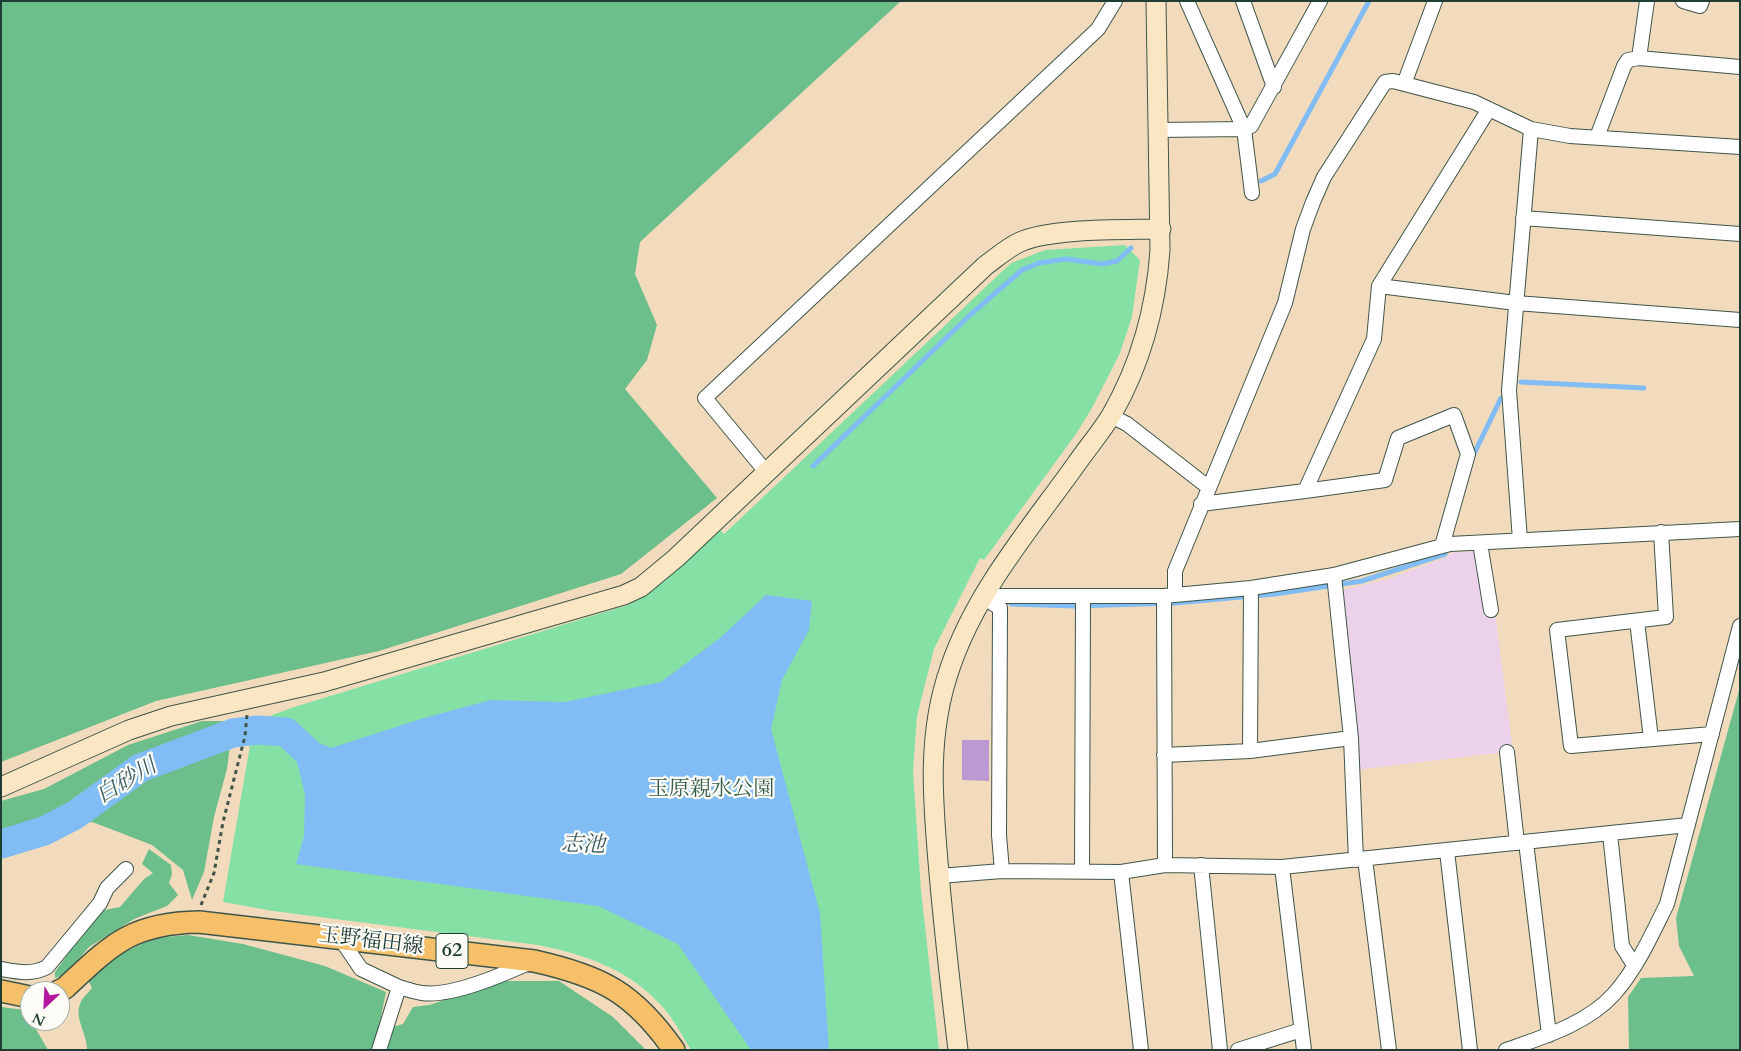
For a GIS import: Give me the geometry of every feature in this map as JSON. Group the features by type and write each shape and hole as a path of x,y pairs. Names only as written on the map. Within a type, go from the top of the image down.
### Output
{"main road":[{"name":"玉野福田線","path":"70,984 120,940 158,925 199,922 534,961 587,975 610,986 635,1003 656,1025 674,1050"},
{"path":"1,991 20,995"}],"street":[{"path":"766,473 705,398 1098,29 1115,1"},
{"path":"958,1050 932,796 933,749 939,705 955,654 982,596 1111,416 1143,346 1158,282 1160,229 1156,1"},
{"path":"1187,1 1244,129 1252,193"},
{"path":"1243,1 1274,87"},
{"path":"1158,130 1244,129 1251,126 1320,1"},
{"path":"1404,84 1435,1"},
{"path":"1639,58 1647,1"},
{"path":"1683,1 1700,6 1702,1"},
{"path":"1597,137 1628,60 1639,58 1740,66"},
{"path":"1165,865 1164,755 1167,600 1175,571 1285,303 1303,229 1324,177 1385,82 1393,81 1474,102 1531,129 1570,136 1740,148"},
{"path":"1305,491 1374,339 1379,286 1489,110"},
{"path":"1520,540 1508,390 1531,129"},
{"path":"1524,218 1740,234"},
{"path":"1,787 129,730 171,716 324,682 624,595 641,586 657,574 985,266 1008,249 1019,242 1047,234 1160,229"},
{"path":"1379,286 1516,303 1740,320"},
{"path":"1201,504 1385,480 1398,438 1454,415 1468,454 1442,546"},
{"path":"1111,416 1127,424 1208,487"},
{"path":"982,596 1083,602 1167,600 1251,594 1335,582 1442,546 1480,542 1740,529"},
{"path":"1661,532 1666,617 1557,630 1571,746 1712,734"},
{"path":"1480,542 1491,610"},
{"path":"1335,582 1361,860 1389,1050"},
{"path":"1250,751 1251,594"},
{"path":"982,596 1000,608 999,835 1002,871"},
{"path":"1082,871 1083,602"},
{"path":"1637,621 1651,740"},
{"path":"1506,1050 1550,1034 1587,1016 1614,994 1634,965 1667,904 1740,626"},
{"path":"1164,755 1250,751 1351,738"},
{"path":"1507,752 1550,1034"},
{"path":"939,876 1002,871 1121,872 1165,865 1282,867 1688,825"},
{"path":"1610,834 1622,946 1634,965"},
{"path":"1447,851 1470,1050"},
{"path":"1201,865 1220,1050"},
{"path":"1282,867 1304,1050"},
{"path":"1,969 38,972 47,968 100,903 107,888 126,869"},
{"path":"1121,872 1141,1050"},
{"path":"340,938 361,969 399,987 423,994 486,981 534,961"},
{"path":"379,1050 399,987"},
{"path":"1238,1050 1301,1030"}],"path":[{"path":"199,922 199,909 214,872 223,822 248,721"}],"shaded area":[{"path":"1487,550 1513,751 1356,770 1341,590 1385,580 1447,557 1450,553"}],"green space":[{"path":"1,1 901,1 640,242 635,274 657,325 647,360 625,389 717,498 621,574 379,651 156,701 1,762"},
{"name":"玉原親水公園","path":"1125,245 1140,260 1132,317 1120,353 1092,408 1076,434 984,560 980,558 934,649 917,716 913,771 921,891 939,1050 691,1050 666,1011 653,997 623,975 591,959 538,945 273,911 223,902 254,722 291,708 628,605 665,581 719,529 724,534 1011,263 1045,250"},
{"path":"1740,687 1740,1050 1629,1050 1628,997 1641,978 1694,976 1679,946 1676,918"},
{"path":"202,721 233,721 227,769 214,817 204,872 192,900 183,870 152,845 95,823 52,814 1,830 1,801 44,789 128,745"},
{"path":"149,849 171,865 172,874 169,883 178,895 167,906 134,919 89,947 65,975 55,978 55,972 79,938 104,910 120,907 144,879 153,873 142,864"},
{"path":"188,935 243,944 325,966 386,992 378,1031 403,1024 413,1007 429,1005 504,981 559,981 613,1017 646,1050 87,1050 79,1010 82,1000 92,988 87,978 107,960 155,938"},
{"path":"1,1007 20,1009 20,1031 37,1031 48,1050 1,1050"}],"water":[{"name":"志池","path":"766,595 812,601 809,630 782,680 771,729 820,913 829,1050 751,1050 678,944 598,906 296,864 304,836 305,795 293,745 285,740 282,727 331,748 424,718 491,700 565,702 661,682 720,638"}],"building":[{"path":"962,740 989,740 989,781 962,780"}],"waterway":[{"path":"1261,181 1275,174 1369,1"},
{"path":"813,466 970,315 1022,270 1039,263 1066,259 1102,264 1117,261 1131,248"},
{"path":"1521,382 1644,388"},
{"path":"1472,458 1501,398"},
{"path":"1011,604 1073,606 1175,603 1275,594 1362,581 1445,554"},
{"name":"白砂川","path":"1,844 44,831 75,815 140,768 233,733 257,730 286,732 312,756"}]}
